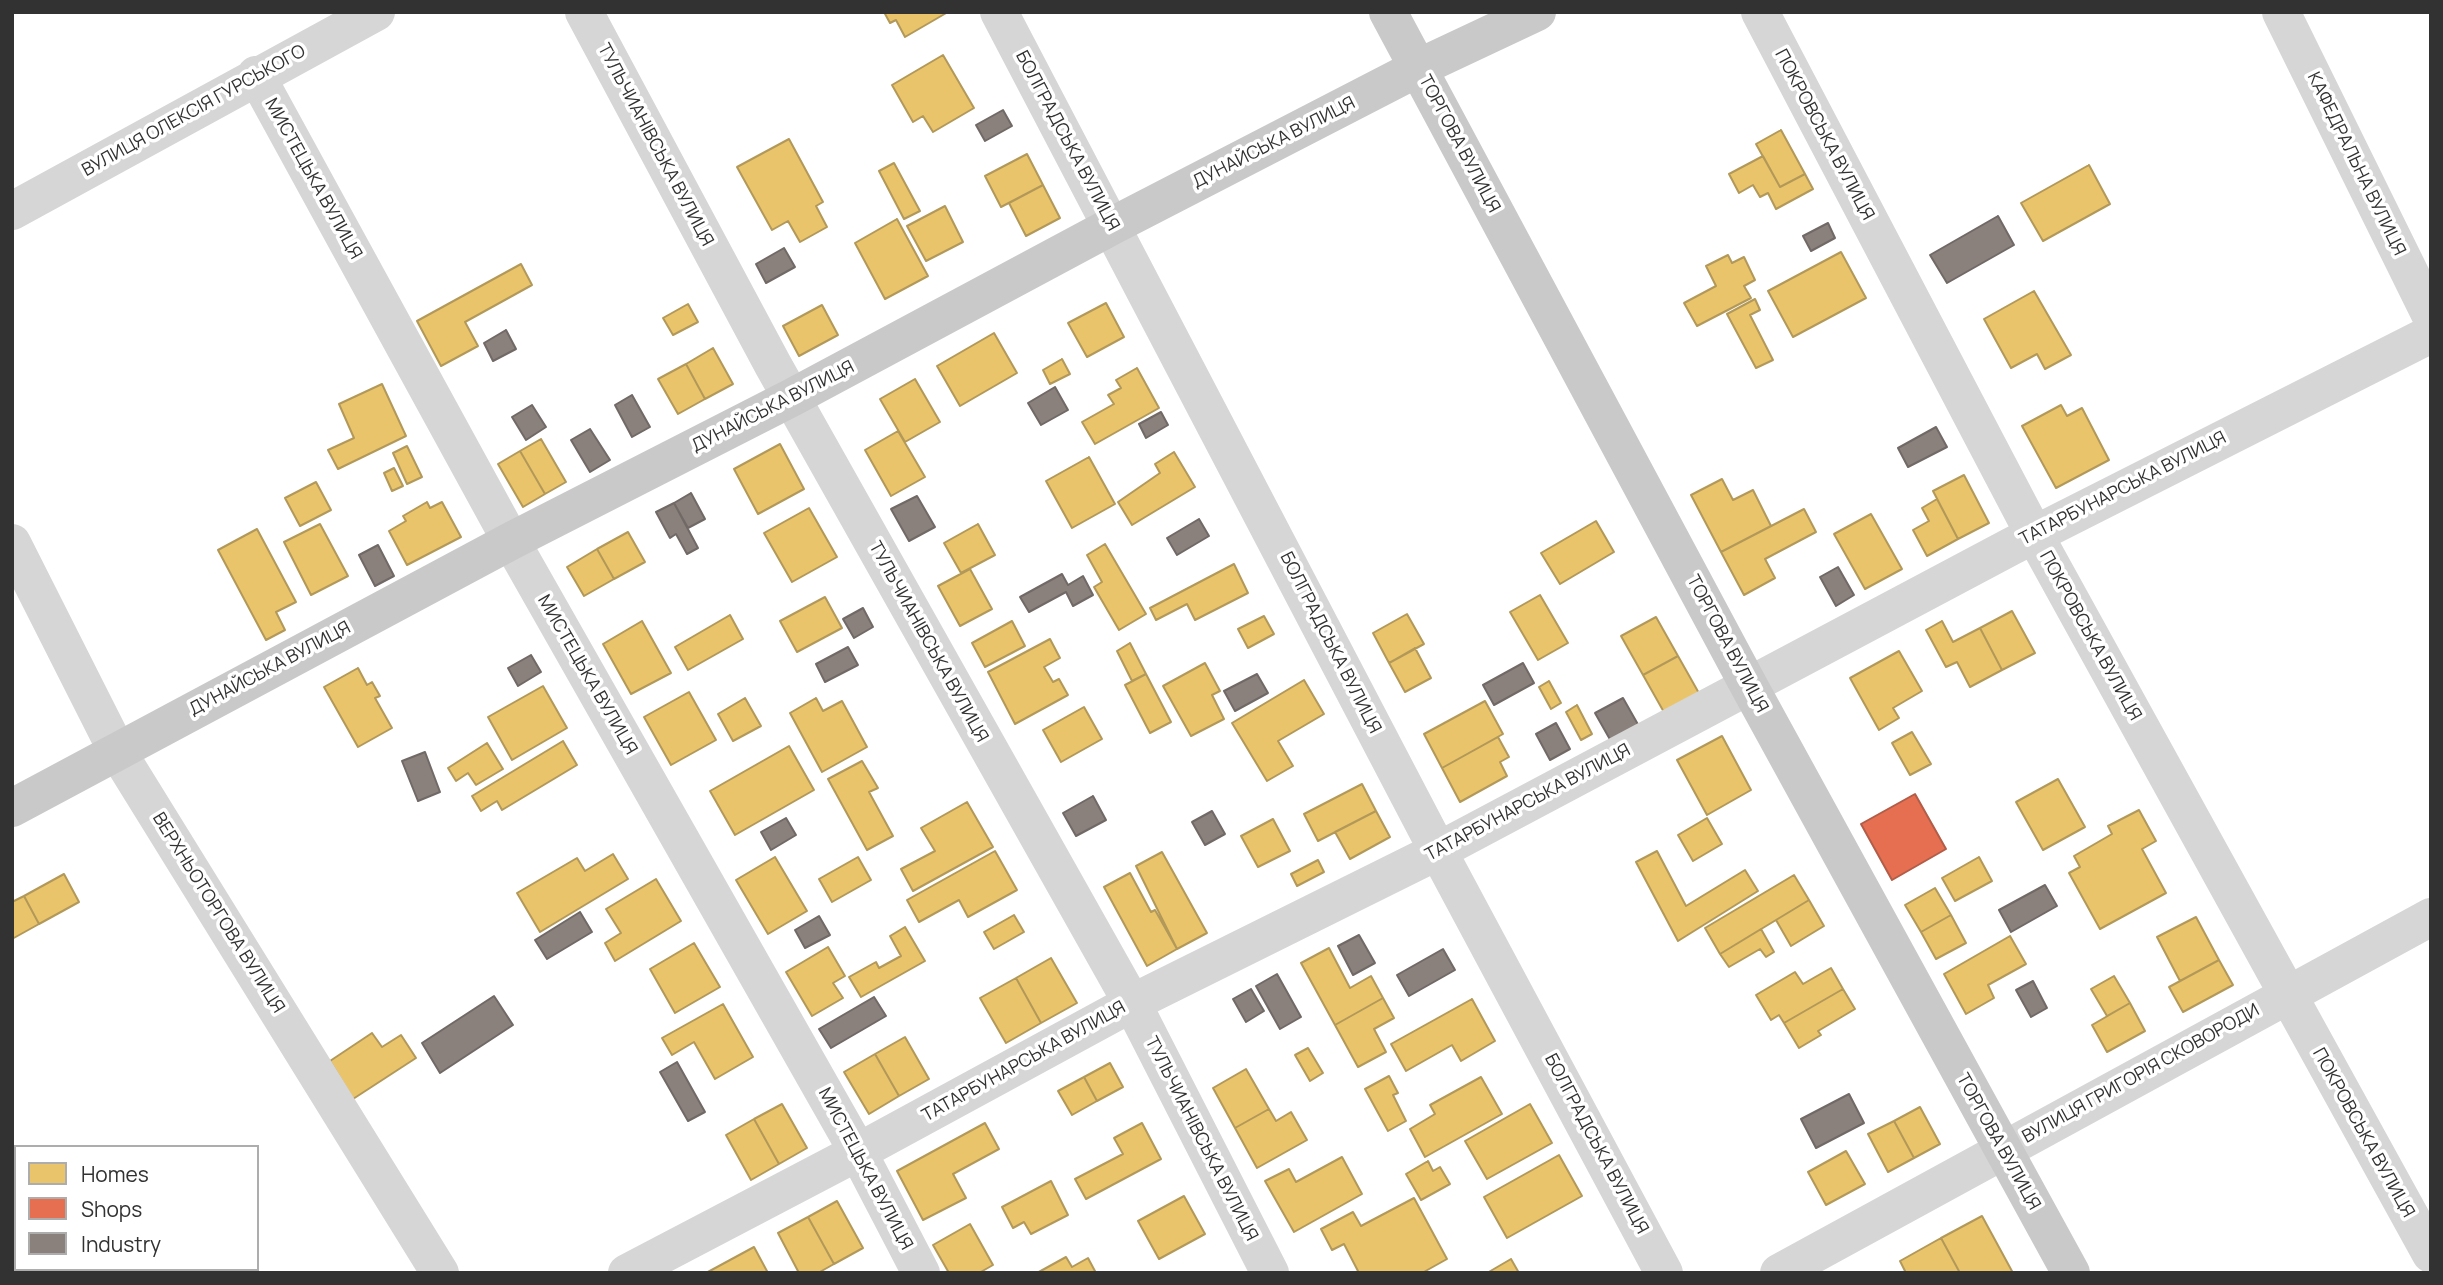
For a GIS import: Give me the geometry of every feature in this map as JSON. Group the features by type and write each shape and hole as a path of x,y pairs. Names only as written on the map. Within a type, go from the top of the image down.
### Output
{"main road":[{"name":"ТОРГОВА ВУЛИЦЯ","path":"1388,12 1749,687 2071,1273"},
{"name":"ДУНАЙСЬКА ВУЛИЦЯ","path":"12,808 511,541 791,398 1112,226 1418,68 1537,12"}],"street":[{"name":"ВУЛИЦЯ ОЛЕКСІЯ ГУРСЬКОГО","path":"12,211 256,75 376,12"},
{"name":"ТУЛЬЧИАНІВСЬКА ВУЛИЦЯ","path":"584,12 791,398 1132,1003 1270,1273"},
{"name":"БОЛГРАДСЬКА ВУЛИЦЯ","path":"999,12 1438,851 1664,1273"},
{"name":"ПОКРОВСЬКА ВУЛИЦЯ","path":"1760,12 2034,534 2431,1254"},
{"name":"КАФЕДРАЛЬНА ВУЛИЦЯ","path":"2281,12 2431,316"},
{"name":"МИСТЕЦЬКА ВУЛИЦЯ","path":"256,75 511,541 858,1152 921,1273"},
{"name":"ТАТАРБУНАРСЬКА ВУЛИЦЯ","path":"627,1273 858,1152 1132,1003 1438,851 2034,534 2431,334"},
{"name":"ВЕРХНЬОТОРГОВА ВУЛИЦЯ","path":"12,543 117,751 440,1273"},
{"name":"ВУЛИЦЯ ГРИГОРІЯ СКОВОРОДИ","path":"1779,1273 2431,917"}],"building: Homes":[{"path":"884,12 948,12 905,37 896,20 890,23"},
{"path":"943,55 974,108 933,132 923,116 913,122 892,85"},
{"path":"1781,130 1805,174 1780,187 1756,144"},
{"path":"789,139 823,202 816,206 827,227 800,242 788,221 772,230 737,167"},
{"path":"1027,154 1043,185 1001,207 985,176"},
{"path":"1763,156 1780,187 1805,174 1813,189 1776,209 1768,193 1760,197 1753,185 1739,193 1729,174"},
{"path":"894,163 920,211 904,219 879,171"},
{"path":"2089,165 2110,204 2043,241 2021,203"},
{"path":"1043,185 1060,218 1026,236 1009,203"},
{"path":"945,206 963,242 926,261 907,226"},
{"path":"897,219 928,276 885,299 855,243"},
{"path":"1841,252 1866,298 1793,337 1768,291"},
{"path":"1728,255 1732,263 1744,257 1755,280 1744,286 1751,298 1697,326 1684,303 1716,286 1706,266"},
{"path":"521,264 532,285 465,322 478,346 441,366 417,321"},
{"path":"2034,291 2071,355 2045,369 2037,354 2011,368 1984,319"},
{"path":"1755,299 1760,310 1750,315 1773,360 1756,368 1727,314"},
{"path":"1106,303 1124,337 1087,357 1068,323"},
{"path":"688,304 698,322 673,335 663,318"},
{"path":"822,305 838,335 799,356 783,326"},
{"path":"994,333 1017,373 960,406 937,366"},
{"path":"713,348 733,384 705,399 686,364"},
{"path":"1062,359 1070,374 1050,384 1043,370"},
{"path":"686,364 705,399 678,414 658,379"},
{"path":"1137,368 1159,408 1095,444 1082,422 1114,404 1108,395 1121,388 1116,380"},
{"path":"915,379 940,422 905,442 880,399"},
{"path":"382,384 406,436 338,469 328,450 354,438 339,404"},
{"path":"2061,405 2067,416 2082,408 2109,460 2056,488 2022,426"},
{"path":"898,431 925,477 891,496 865,450"},
{"path":"541,439 566,482 545,494 520,451"},
{"path":"780,444 804,489 758,514 734,469"},
{"path":"407,446 422,477 407,484 393,453"},
{"path":"520,451 545,494 523,507 498,464"},
{"path":"1174,452 1195,487 1132,525 1118,502 1160,473 1155,464"},
{"path":"1089,457 1115,504 1072,528 1046,481"},
{"path":"394,468 403,486 392,491 384,473"},
{"path":"1964,475 1989,523 1958,539 1933,491"},
{"path":"1722,479 1733,500 1753,490 1771,526 1721,552 1691,495"},
{"path":"316,482 331,510 300,526 285,498"},
{"path":"1937,499 1958,539 1927,556 1913,530 1929,521 1922,508"},
{"path":"427,502 430,508 442,502 461,537 407,565 389,531 406,521 403,516"},
{"path":"809,508 837,557 792,582 764,533"},
{"path":"1804,509 1816,532 1765,559 1775,578 1744,595 1721,552"},
{"path":"1871,514 1902,569 1865,589 1834,534"},
{"path":"1596,521 1614,552 1560,584 1541,553"},
{"path":"320,524 348,576 311,595 284,542"},
{"path":"978,524 995,555 961,573 944,543"},
{"path":"257,529 296,602 276,612 285,630 266,640 218,550"},
{"path":"628,532 645,562 614,579 597,549"},
{"path":"1105,544 1146,614 1119,630 1094,587 1102,582 1087,555"},
{"path":"597,549 614,579 584,596 567,567"},
{"path":"1234,564 1248,593 1195,620 1187,604 1156,620 1150,608"},
{"path":"970,569 992,609 960,626 938,586"},
{"path":"1540,595 1568,643 1538,660 1510,612"},
{"path":"825,597 842,628 797,652 780,621"},
{"path":"2012,611 2035,653 2002,670 1980,628"},
{"path":"1407,614 1424,644 1389,663 1373,633"},
{"path":"730,615 743,639 688,670 675,647"},
{"path":"1264,616 1274,634 1248,648 1238,629"},
{"path":"1656,617 1678,656 1643,675 1621,636"},
{"path":"642,621 671,673 631,694 603,644"},
{"path":"1012,621 1025,646 985,667 972,643"},
{"path":"1942,621 1953,642 1980,628 2002,670 1970,687 1957,662 1946,667 1926,630"},
{"path":"1050,639 1060,658 1044,667 1053,682 1059,679 1068,695 1015,724 988,672"},
{"path":"1130,643 1146,674 1132,681 1117,651"},
{"path":"1415,648 1431,678 1405,692 1389,663"},
{"path":"1899,651 1922,691 1893,708 1899,718 1879,730 1850,678"},
{"path":"1678,656 1700,695 1665,714 1643,675"},
{"path":"1205,663 1220,691 1212,695 1224,719 1191,736 1163,686"},
{"path":"358,668 367,685 372,682 380,696 375,698 392,728 358,747 324,687"},
{"path":"1146,674 1171,722 1150,733 1125,685"},
{"path":"1304,680 1324,714 1278,741 1293,766 1267,781 1232,723"},
{"path":"1549,681 1561,703 1551,709 1539,687"},
{"path":"543,686 567,728 512,760 488,717"},
{"path":"689,692 716,740 671,765 644,717"},
{"path":"745,698 761,726 733,741 718,714"},
{"path":"816,698 823,711 842,701 867,747 822,772 790,713"},
{"path":"1485,701 1503,734 1442,768 1424,734"},
{"path":"1577,705 1592,734 1581,740 1566,712"},
{"path":"1084,707 1102,739 1061,762 1043,730"},
{"path":"1912,732 1931,764 1910,775 1892,743"},
{"path":"1722,736 1751,790 1707,815 1677,760"},
{"path":"1498,737 1509,757 1500,762 1507,776 1460,802 1442,768"},
{"path":"563,741 577,765 502,810 497,801 481,811 472,796"},
{"path":"487,743 503,769 476,785 468,773 456,781 448,768"},
{"path":"789,746 814,790 735,835 710,791"},
{"path":"862,761 878,788 869,792 893,836 867,850 828,779"},
{"path":"2058,779 2085,827 2043,850 2016,802"},
{"path":"1362,784 1376,811 1318,841 1304,814"},
{"path":"967,802 993,847 913,891 901,869 935,851 921,828"},
{"path":"2139,810 2156,841 2142,849 2166,893 2100,929 2069,873 2080,867 2074,856 2112,834 2108,826"},
{"path":"1376,811 1390,837 1350,859 1335,832"},
{"path":"1707,818 1722,844 1693,861 1678,835"},
{"path":"1273,819 1290,851 1258,867 1241,836"},
{"path":"995,851 1017,890 968,917 959,900 919,922 907,900"},
{"path":"1657,851 1686,906 1745,870 1758,891 1678,941 1636,862"},
{"path":"1162,852 1207,933 1177,949 1136,866"},
{"path":"613,854 628,879 540,932 517,893 577,858 585,871"},
{"path":"775,857 807,911 768,934 736,880"},
{"path":"858,857 871,880 832,902 819,879"},
{"path":"1979,857 1992,881 1955,901 1942,878"},
{"path":"1318,860 1324,872 1297,886 1291,874"},
{"path":"1130,873 1151,912 1155,910 1177,949 1147,966 1104,887"},
{"path":"64,874 79,902 39,924 24,896"},
{"path":"1794,875 1809,900 1720,954 1705,928"},
{"path":"656,879 681,921 615,961 605,943 621,933 606,909"},
{"path":"1935,888 1951,915 1921,932 1905,905"},
{"path":"24,896 39,924 12,939 12,902"},
{"path":"1809,900 1824,926 1791,946 1776,920"},
{"path":"1014,915 1024,932 994,949 984,932"},
{"path":"1951,915 1966,943 1936,959 1921,932"},
{"path":"2196,917 2219,960 2180,981 2157,937"},
{"path":"905,927 925,961 861,997 849,977 876,962 879,968 901,956 890,936"},
{"path":"1761,929 1774,952 1766,957 1760,949 1729,967 1720,954"},
{"path":"2010,936 2026,964 1988,985 1994,998 1966,1014 1944,974"},
{"path":"694,943 720,987 675,1013 650,969"},
{"path":"828,947 845,976 833,983 843,998 812,1016 786,972"},
{"path":"1329,948 1350,988 1371,976 1383,998 1335,1025 1301,963"},
{"path":"1051,958 1077,1003 1041,1023 1016,978"},
{"path":"2219,960 2233,985 2183,1012 2169,987"},
{"path":"1831,968 1843,989 1784,1023 1779,1015 1771,1020 1756,995 1795,972 1803,984"},
{"path":"2114,976 2130,1003 2107,1016 2091,989"},
{"path":"1016,978 1041,1023 1006,1043 980,998"},
{"path":"1843,989 1855,1009 1818,1031 1821,1035 1799,1048 1784,1023"},
{"path":"1383,998 1394,1018 1374,1029 1386,1052 1358,1067 1335,1025"},
{"path":"1472,999 1495,1041 1461,1061 1452,1045 1406,1071 1391,1044"},
{"path":"2130,1003 2145,1031 2107,1052 2092,1025"},
{"path":"723,1004 753,1057 715,1079 694,1042 672,1055 662,1038"},
{"path":"372,1033 382,1047 401,1035 416,1058 353,1099 330,1061"},
{"path":"905,1037 929,1079 899,1096 875,1054"},
{"path":"1308,1048 1323,1073 1310,1081 1295,1055"},
{"path":"875,1054 899,1096 869,1114 844,1072"},
{"path":"1110,1063 1123,1087 1097,1101 1084,1077"},
{"path":"1246,1069 1269,1109 1235,1128 1213,1088"},
{"path":"1389,1076 1398,1093 1393,1095 1406,1121 1388,1131 1365,1089"},
{"path":"1084,1077 1097,1101 1072,1115 1058,1091"},
{"path":"1481,1077 1502,1114 1425,1157 1410,1129 1435,1114 1430,1105"},
{"path":"782,1104 807,1148 779,1164 754,1119"},
{"path":"1530,1104 1552,1143 1487,1179 1465,1141"},
{"path":"1920,1107 1940,1144 1914,1158 1894,1121"},
{"path":"1269,1109 1276,1121 1291,1112 1307,1140 1257,1168 1235,1128"},
{"path":"754,1119 779,1164 751,1180 726,1135"},
{"path":"1894,1121 1914,1158 1888,1172 1868,1134"},
{"path":"985,1123 999,1149 953,1174 966,1198 923,1220 897,1171"},
{"path":"1142,1123 1161,1159 1086,1199 1075,1179 1123,1154 1114,1138"},
{"path":"1846,1151 1865,1184 1826,1205 1808,1172"},
{"path":"1559,1155 1582,1196 1507,1238 1484,1197"},
{"path":"1342,1157 1362,1194 1294,1232 1265,1181 1289,1169 1296,1182"},
{"path":"1428,1161 1433,1171 1440,1167 1450,1184 1421,1200 1406,1174"},
{"path":"1051,1181 1068,1215 1031,1234 1024,1222 1013,1228 1002,1207"},
{"path":"1184,1196 1205,1234 1159,1259 1138,1221"},
{"path":"1414,1198 1447,1259 1422,1273 1359,1273 1344,1244 1332,1250 1321,1229 1353,1212 1361,1226"},
{"path":"837,1201 863,1248 834,1264 808,1217"},
{"path":"1982,1216 2013,1273 1960,1273 1941,1238"},
{"path":"808,1217 834,1264 818,1273 799,1273 778,1233"},
{"path":"970,1224 993,1265 979,1273 949,1273 933,1245"},
{"path":"1941,1238 1960,1273 1906,1273 1900,1261"},
{"path":"754,1247 768,1273 706,1273"},
{"path":"1066,1257 1072,1267 1088,1258 1096,1273 1037,1273"},
{"path":"1511,1259 1519,1273 1487,1273"}],"building: Shops":[{"path":"1915,794 1946,849 1892,880 1861,824"}],"building: Industry":[{"path":"1003,110 1012,126 985,141 976,125"},
{"path":"1998,216 2014,245 1947,283 1930,255"},
{"path":"1828,223 1835,238 1811,251 1803,236"},
{"path":"784,248 795,267 766,283 756,264"},
{"path":"506,330 516,349 493,361 484,343"},
{"path":"1055,387 1068,410 1041,425 1028,403"},
{"path":"632,395 650,427 632,437 615,405"},
{"path":"532,405 546,427 526,440 512,417"},
{"path":"1161,412 1168,425 1146,438 1139,424"},
{"path":"1936,427 1947,447 1908,467 1898,448"},
{"path":"590,429 610,460 590,472 571,440"},
{"path":"691,493 705,519 688,528 674,503"},
{"path":"917,496 935,527 909,541 891,509"},
{"path":"674,503 698,548 687,554 676,534 670,538 656,512"},
{"path":"1199,519 1209,536 1177,555 1167,538"},
{"path":"378,545 394,576 375,586 359,555"},
{"path":"1838,567 1854,595 1836,606 1820,577"},
{"path":"1062,574 1068,585 1083,576 1093,595 1073,606 1066,592 1029,612 1020,597"},
{"path":"863,608 873,627 854,638 843,619"},
{"path":"848,647 858,665 825,682 816,664"},
{"path":"531,655 541,672 518,686 508,668"},
{"path":"1523,663 1534,683 1494,705 1483,685"},
{"path":"1257,674 1268,693 1235,711 1224,691"},
{"path":"1623,698 1640,728 1612,743 1595,713"},
{"path":"1556,723 1570,749 1550,760 1536,734"},
{"path":"425,752 440,792 418,801 402,761"},
{"path":"1093,796 1106,820 1076,836 1063,813"},
{"path":"1212,811 1225,834 1205,845 1192,822"},
{"path":"786,818 796,835 771,850 761,832"},
{"path":"2045,885 2057,906 2011,932 1999,910"},
{"path":"580,912 592,932 547,959 535,940"},
{"path":"819,916 830,935 805,948 795,930"},
{"path":"1359,935 1375,963 1353,975 1338,946"},
{"path":"1443,949 1455,970 1409,996 1397,975"},
{"path":"1277,974 1301,1017 1280,1029 1256,986"},
{"path":"2033,981 2047,1008 2031,1017 2016,990"},
{"path":"1251,989 1264,1011 1246,1022 1233,999"},
{"path":"494,996 513,1025 440,1073 422,1043"},
{"path":"874,997 886,1016 831,1048 819,1029"},
{"path":"677,1062 705,1112 688,1121 660,1072"},
{"path":"1849,1094 1864,1123 1816,1148 1801,1119"}]}
